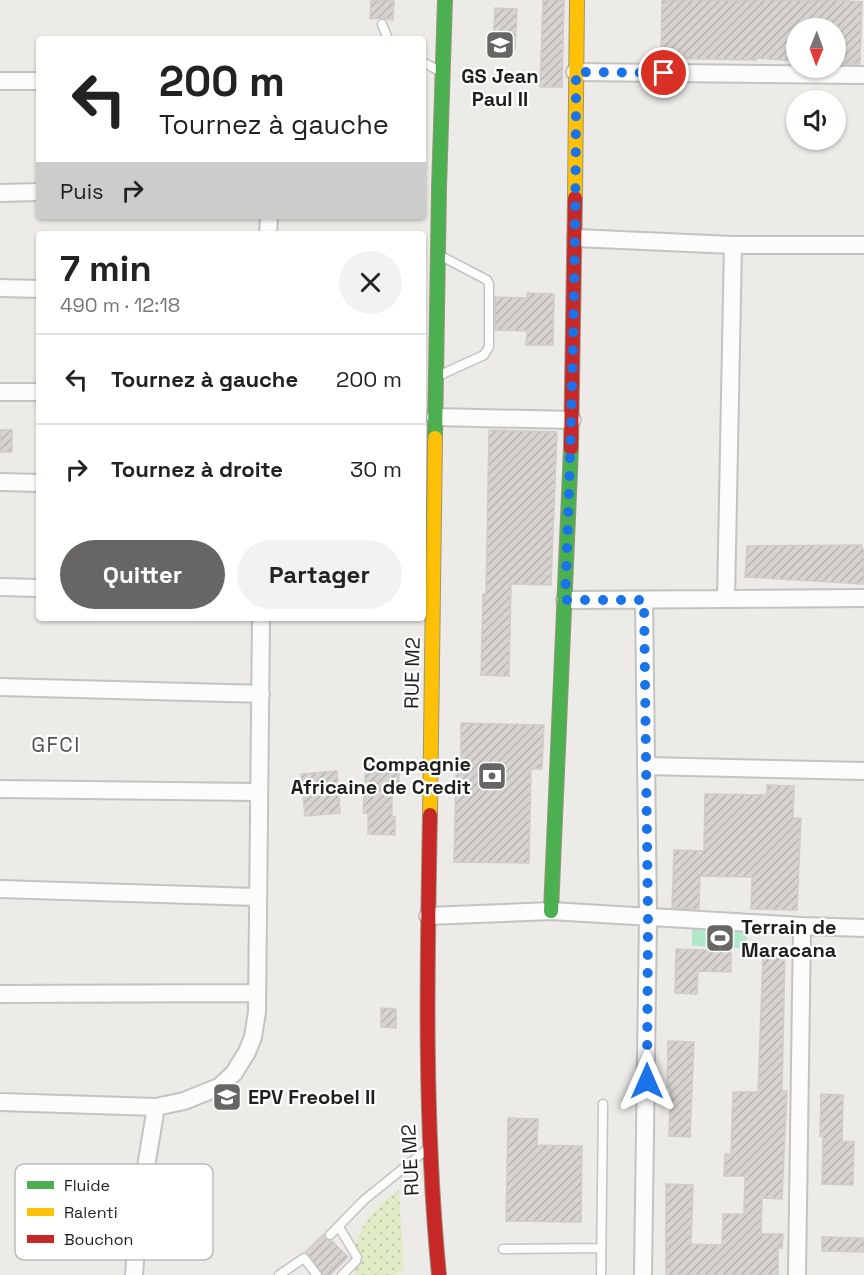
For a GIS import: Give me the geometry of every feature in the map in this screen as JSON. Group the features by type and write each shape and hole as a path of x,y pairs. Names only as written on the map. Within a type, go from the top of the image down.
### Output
{"main road":[{"name":"RUE M2","path":"439,1275 428,1147 426,1031 437,255 445,0"},
{"path":"551,911 572,420 576,238 577,0"}],"street":[{"path":"576,72 864,75"},
{"path":"0,81 36,81"},
{"path":"0,193 36,192"},
{"path":"576,238 733,245 864,245"},
{"path":"726,599 733,245"},
{"path":"0,288 36,289"},
{"path":"0,392 36,392"},
{"path":"435,417 572,420"},
{"path":"0,482 36,483"},
{"path":"0,587 36,588"},
{"path":"565,600 864,598"},
{"path":"643,1275 648,917 644,600"},
{"path":"0,1102 156,1107 184,1101 219,1087 234,1073 247,1052 253,1037 256,1012 261,621"},
{"path":"0,687 261,694"},
{"path":"646,766 864,771"},
{"path":"0,789 259,792"},
{"path":"0,889 258,897"},
{"path":"428,916 551,911 864,928"},
{"path":"797,1275 802,926"},
{"path":"0,994 256,993"},
{"path":"146,1164 156,1107"},
{"path":"134,1275 135,1260"}],"lane":[{"path":"382,24 386,36"},
{"path":"426,64 442,73"},
{"path":"435,377 484,355 489,347 489,284 487,280 437,255"},
{"path":"601,1275 603,1104"},
{"path":"330,1235 364,1200 428,1147"},
{"path":"339,1227 357,1257 342,1275"},
{"path":"503,1249 601,1248"},
{"path":"279,1275 304,1258 317,1275"}],"green space":[{"name":"Terrain de Maracana","path":"692,929 747,931 747,948 692,946"},
{"path":"399,1190 404,1271 394,1275 355,1275 355,1248 358,1237 370,1216"}],"building":[{"path":"371,0 394,0 393,20 370,19"},
{"path":"543,0 564,0 562,87 540,87"},
{"path":"662,0 862,2 860,64 846,64 846,18 786,18 786,60 661,58"},
{"path":"495,8 517,9 515,50 493,49"},
{"path":"527,293 554,294 553,345 526,345 527,331 495,330 495,297 527,298"},
{"path":"0,430 12,430 12,452 0,452"},
{"path":"489,430 557,432 551,585 511,584 509,676 481,675 483,594 486,594"},
{"path":"861,545 864,552 864,584 745,577 747,546"},
{"path":"461,723 544,725 542,769 531,769 529,863 454,862 456,774 461,774"},
{"path":"366,764 399,764 399,787 392,787 392,817 395,817 395,835 368,834 368,813 363,813"},
{"path":"337,771 340,813 305,816 301,774"},
{"path":"767,785 794,786 793,818 801,818 797,910 751,909 752,877 700,876 699,909 672,908 674,850 704,851 705,794 767,795"},
{"path":"676,949 731,951 731,972 698,971 697,994 675,993"},
{"path":"763,953 785,954 782,1091 787,1091 782,1199 762,1198 761,1234 783,1234 782,1248 778,1248 778,1275 666,1275 666,1184 693,1185 691,1244 722,1245 723,1214 744,1214 745,1176 724,1176 725,1154 731,1154 733,1092 758,1092"},
{"path":"381,1008 396,1009 396,1028 381,1027"},
{"path":"668,1041 694,1042 690,1137 669,1136"},
{"path":"821,1094 843,1095 842,1141 854,1142 853,1185 822,1184"},
{"path":"508,1118 538,1119 537,1145 582,1146 581,1222 506,1221"},
{"path":"324,1234 326,1240 332,1241 348,1257 330,1275 323,1275 305,1252"},
{"path":"822,1237 864,1238 864,1252 822,1251"}],"traffic: fast":[{"path":"435,438 445,0"},
{"path":"551,911 571,448"}],"traffic: slow":[{"path":"575,198 577,0"},
{"path":"430,815 435,438"}],"traffic: jam":[{"path":"571,448 575,198"},
{"path":"430,815 429,1103 439,1275"}],"place":[{"name":"GS Jean Paul II","path":"500,45"},
{"name":"Compagnie Africaine de Credit","path":"492,776"},
{"name":"Terrain de Maracana","path":"720,938"},
{"name":"EPV Freobel II","path":"227,1097"}],"district":[{"name":"GFCI","path":"56,744"}],"route":[{"path":"647,1081 648,917 644,600 565,600 576,238 576,72 664,73"}]}
